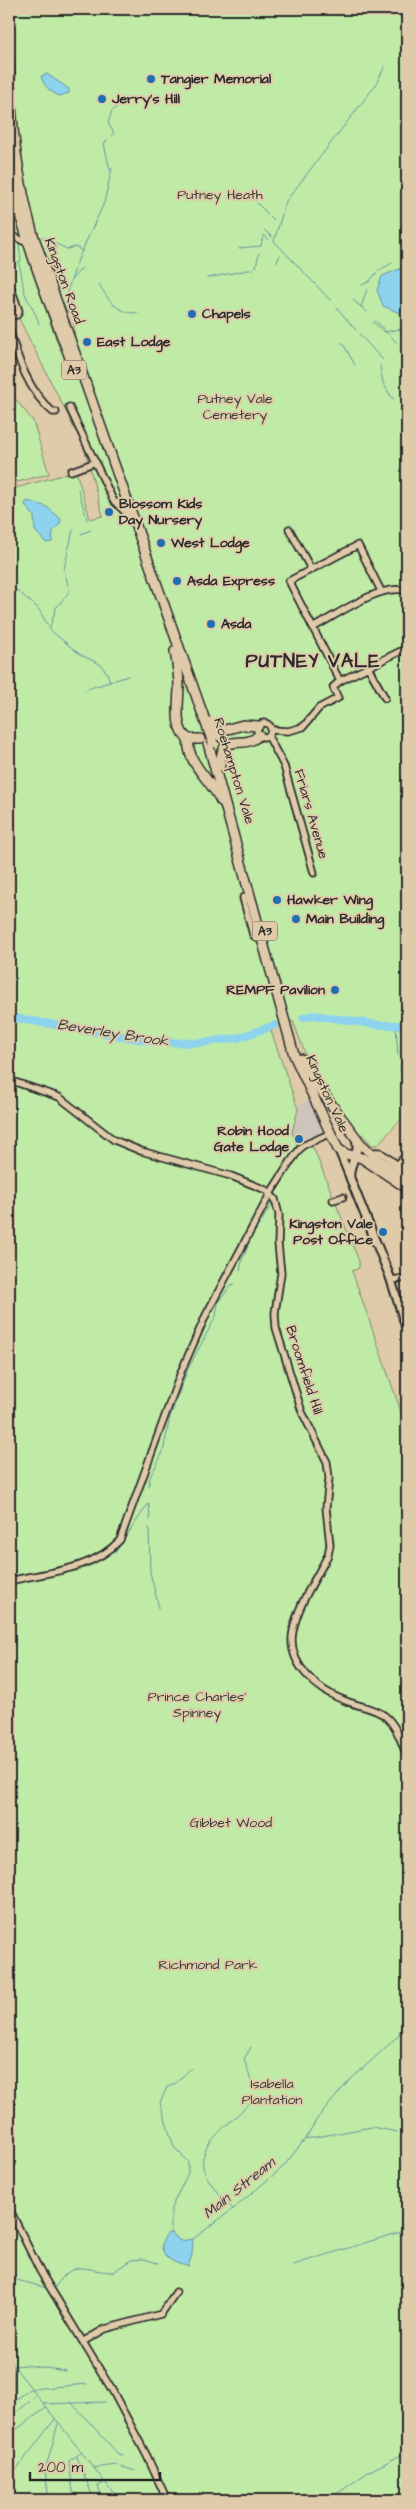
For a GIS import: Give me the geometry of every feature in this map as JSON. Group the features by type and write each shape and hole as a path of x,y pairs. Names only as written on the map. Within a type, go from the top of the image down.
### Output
{"highway":[{"name":"Kingston Road","path":"9,61 16,153 33,235 122,500"},
{"name":"Kingston Road","path":"9,159 20,214 29,244 128,515"},
{"name":"A3","path":"122,500 204,717 218,734 223,735"},
{"name":"Roehampton Vale","path":"128,515 175,651 204,717 207,742 236,841 249,895 297,1054"},
{"name":"A3","path":"175,651 179,688 177,712 183,733 190,739 189,754 217,792 236,841"},
{"path":"223,735 243,725 262,732"},
{"path":"220,766 222,750 235,742 251,740 262,732"},
{"path":"223,735 235,742"},
{"path":"190,739 207,742"},
{"name":"Roehampton Vale","path":"207,742 220,766 297,1054"},
{"name":"Kingston Vale","path":"297,1054 337,1147 344,1153 365,1159 407,1188"},
{"name":"Kingston Vale","path":"297,1054 313,1080 356,1139"},
{"name":"A3","path":"356,1139 368,1152 407,1180"}],"main road":[{"path":"356,1139 358,1146 350,1170 349,1194 391,1280 407,1330"},
{"path":"337,1147 350,1178"}],"street":[{"path":"9,234 29,244"},
{"path":"9,282 20,311 17,315 9,317"},
{"path":"9,328 23,367 38,397 53,412 56,412"},
{"path":"69,407 96,462 122,500"},
{"path":"71,471 96,462"},
{"path":"289,528 311,569"},
{"path":"340,681 289,581 358,545 381,591"},
{"path":"314,627 381,591 399,588 407,591"},
{"path":"272,730 270,724 265,722 262,732 272,730 288,731 303,727 314,712 338,698 333,686 407,648"},
{"path":"368,668 386,698"},
{"name":"Friars Avenue","path":"262,732 284,766 314,873"},
{"path":"9,1080 59,1097 101,1132 127,1146 231,1176 270,1194"},
{"path":"9,1581 72,1568 105,1553 120,1540 189,1352 270,1194 302,1146 331,1133"},
{"path":"368,1152 380,1152 407,1172"},
{"path":"397,1165 407,1154"},
{"name":"Broomfield Hill","path":"270,1194 278,1204 279,1216 278,1244 281,1273 275,1313 276,1328 302,1412 327,1462 329,1478 326,1508 330,1545 328,1555 296,1620 292,1633 294,1655 303,1671 321,1688 345,1701 382,1714 393,1724 407,1756"},
{"path":"333,1200 349,1194"},
{"path":"391,1280 407,1278"},
{"path":"9,2208 40,2271 84,2341 147,2456 167,2500"},
{"path":"84,2341 105,2329 161,2314 176,2292"}],"shaded area":[{"path":"310,1101 324,1128 322,1134 297,1145 292,1132 299,1104"}],"green space":[{"path":"13,9 407,9 407,1113 377,1145 372,1145 362,1134 360,1136 308,1061 293,1021 270,1028 298,1109 292,1132 297,1145 308,1140 311,1148 313,1147 359,1261 359,1268 352,1271 407,1429 407,2500 9,2500 9,490 76,471 90,519 103,516 84,447 9,299 9,187 28,259 60,350 75,340 73,314 63,309 47,264 26,188 17,121"},
{"path":"9,391 33,421 49,474 9,484"}],"water":[{"path":"47,74 69,89 69,93 59,96 50,91 45,86 41,76"},
{"path":"407,266 407,316 383,306 377,290 382,276"},
{"path":"28,501 47,507 61,519 60,524 53,531 52,542 46,543 35,531 34,516 25,505"},
{"path":"168,2233 173,2234 180,2241 193,2239 192,2255 188,2266 181,2265 165,2255 162,2245"}],"waterway":[{"path":"405,33 407,29"},
{"path":"333,303 274,241 286,201 375,86 385,66"},
{"path":"112,135 114,133 108,123 112,111 124,101 125,97"},
{"path":"107,140 104,144 110,170"},
{"path":"74,313 67,292 79,257 104,203 112,168"},
{"path":"257,203 274,220"},
{"path":"264,230 272,237"},
{"path":"239,248 261,246 263,235 270,241"},
{"path":"42,237 67,249 76,247 82,251"},
{"path":"19,244 21,261 18,262 24,290 39,324"},
{"path":"256,267 259,253"},
{"path":"277,262 280,255"},
{"path":"362,285 370,281 378,271 392,263"},
{"path":"72,279 82,268"},
{"path":"207,278 253,269"},
{"path":"99,284 114,305 125,311 138,313"},
{"path":"361,307 367,289"},
{"path":"353,300 367,312"},
{"path":"337,308 356,330"},
{"path":"375,320 388,334"},
{"path":"373,322 384,332 407,328"},
{"path":"359,334 383,360"},
{"path":"390,335 397,343"},
{"path":"342,342 355,365"},
{"path":"380,366 383,383 394,399"},
{"path":"9,487 17,485"},
{"path":"78,489 87,520"},
{"path":"50,627 56,608 69,589 64,569 73,530"},
{"path":"81,534 91,530"},
{"path":"9,584 38,608 51,631 81,655 100,664 107,673 110,682"},
{"path":"84,690 128,676"},
{"name":"Beverley Brook","path":"303,1018 313,1015 378,1025 407,1025"},
{"name":"Beverley Brook","path":"9,1017 156,1042 199,1043 238,1038 275,1025"},
{"path":"396,1027 398,1055"},
{"path":"400,1065 403,1088"},
{"path":"403,1092 406,1108"},
{"path":"251,1238 272,1204"},
{"path":"240,1271 248,1246"},
{"path":"149,1486 150,1477 163,1452 170,1417 188,1369 216,1316 218,1303 231,1285 235,1284"},
{"path":"115,1553 148,1504"},
{"path":"149,1504 150,1520"},
{"path":"149,1528 150,1572 159,1608"},
{"name":"Main Stream","path":"193,2239 233,2209 283,2167 305,2139 317,2119 347,2083 398,2036 407,2012"},
{"path":"251,2047 244,2059 253,2087"},
{"path":"171,2233 171,2208 188,2173 188,2162 174,2147 160,2103 167,2087 176,2083 191,2068"},
{"path":"233,2209 211,2184 205,2173 203,2164 204,2154 209,2144 219,2132 254,2097"},
{"path":"305,2139 372,2127 397,2132"},
{"path":"293,2265 407,2230"},
{"path":"400,2234 403,2239"},
{"path":"55,2287 62,2277 75,2269 113,2272 131,2260 143,2259 158,2263"},
{"path":"9,2278 47,2288"},
{"path":"9,2360 119,2500"},
{"path":"14,2401 13,2366 25,2365 66,2371"},
{"path":"9,2404 31,2389 87,2384"},
{"path":"9,2419 36,2396"},
{"path":"71,2402 118,2454 123,2455"},
{"path":"43,2404 105,2402"},
{"path":"9,2435 46,2408"},
{"path":"9,2479 55,2419"},
{"path":"49,2500 45,2471 58,2424"},
{"path":"328,2500 368,2472 407,2452"},
{"path":"74,2500 69,2461 81,2453"},
{"path":"77,2457 94,2500"},
{"path":"92,2468 117,2465 135,2471"},
{"path":"103,2500 98,2486 104,2483"}],"place":[{"name":"Tangier Memorial","path":"151,79"},
{"name":"Jerry's Hill","path":"102,99"},
{"name":"Chapels","path":"192,314"},
{"name":"East Lodge","path":"87,342"},
{"name":"Blossom Kids Day Nursery","path":"109,512"},
{"name":"West Lodge","path":"161,543"},
{"name":"Asda Express","path":"177,581"},
{"name":"Asda","path":"211,624"},
{"name":"Hawker Wing","path":"277,900"},
{"name":"Main Building","path":"296,919"},
{"name":"REMPF Pavilion","path":"335,990"},
{"name":"Robin Hood Gate Lodge","path":"299,1139"},
{"name":"Kingston Vale Post Office","path":"383,1232"}],"district":[{"name":"PUTNEY VALE","path":"313,661"}],"park label":[{"name":"Putney Heath","path":"220,195"},
{"name":"Putney Vale Cemetery","path":"235,408"},
{"name":"Prince Charles' Spinney","path":"197,1705"},
{"name":"Gibbet Wood","path":"231,1823"},
{"name":"Richmond Park","path":"208,1965"},
{"name":"Isabella Plantation","path":"272,2092"}]}
